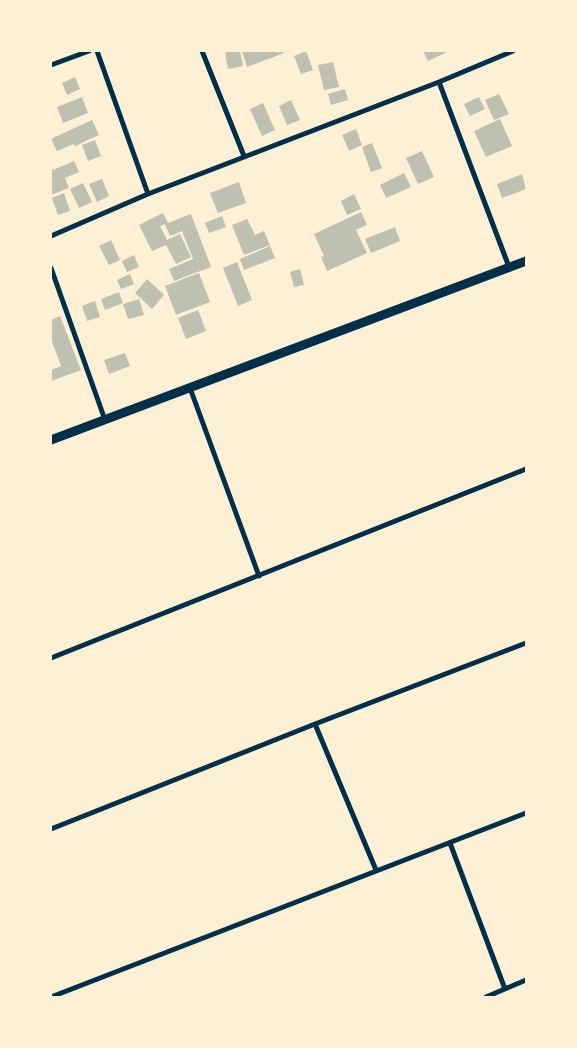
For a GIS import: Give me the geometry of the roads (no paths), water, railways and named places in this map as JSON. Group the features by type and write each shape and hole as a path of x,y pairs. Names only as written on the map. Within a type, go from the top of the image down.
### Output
{"street":[{"path":"51,66 89,51"},
{"path":"97,51 148,194"},
{"path":"202,51 244,156"},
{"path":"51,236 148,194 439,82 513,51"},
{"path":"439,82 509,267"},
{"path":"51,440 526,260"},
{"path":"51,268 105,420"},
{"path":"190,388 259,576"},
{"path":"51,658 526,469"},
{"path":"51,829 315,724 526,643"},
{"path":"315,724 376,870"},
{"path":"51,997 526,813"},
{"path":"450,843 505,989"},
{"path":"486,997 526,980"}]}
